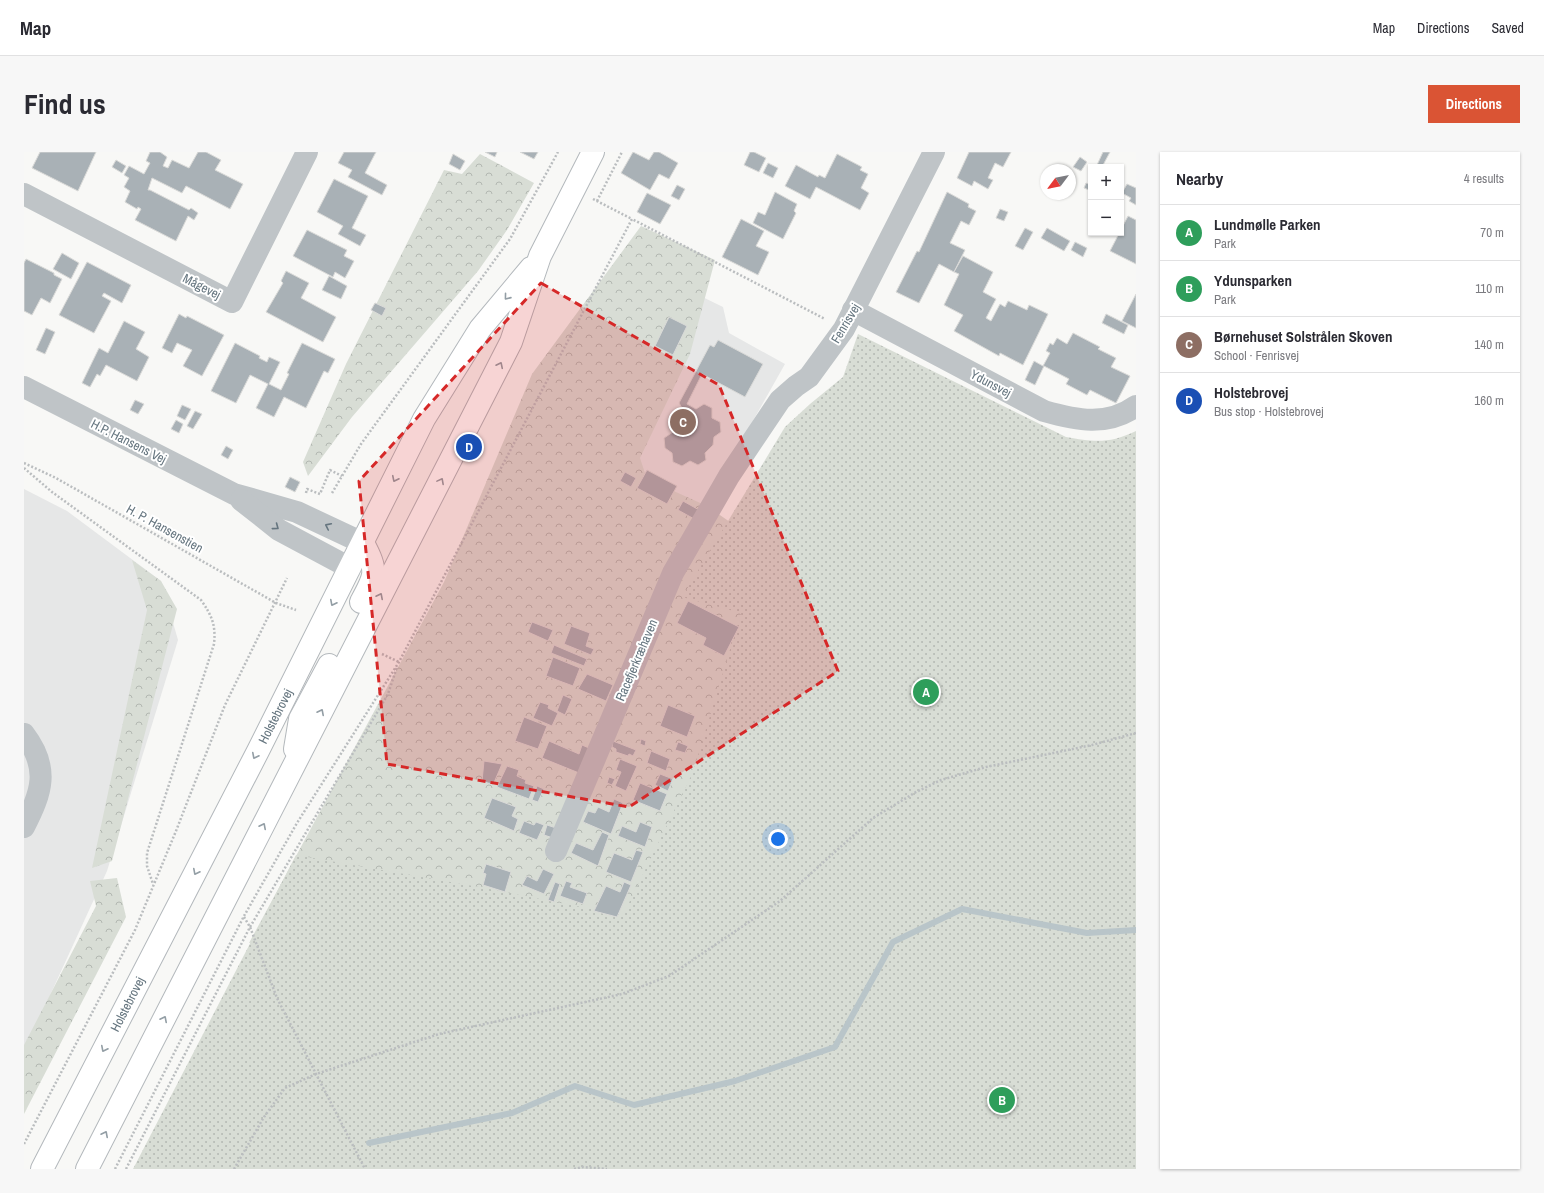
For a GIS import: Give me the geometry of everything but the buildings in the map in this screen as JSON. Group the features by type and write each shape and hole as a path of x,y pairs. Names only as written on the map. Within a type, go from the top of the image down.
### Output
{"main road":[{"name":"Holstebrovej","path":"87,1169 291,772 384,569 511,342 540,256 593,152"},
{"name":"Holstebrovej","path":"42,1169 261,744 424,419 480,329 540,256"},
{"path":"363,543 372,559 384,569"},
{"path":"350,568 384,569"}],"street":[{"name":"Mågevej","path":"24,194 232,302 307,152"},
{"name":"Fenrisvej","path":"729,476 780,400 809,377 848,319 934,152"},
{"name":"Ydunsvej","path":"848,319 1044,412 1092,422 1114,417 1127,412 1136,406"},
{"name":"H.P. Hansens Vej","path":"24,387 234,494 297,512 363,543"},
{"name":"Racefjerkræhaven","path":"556,851 672,573 729,476"},
{"name":"H.P. Hansens Vej","path":"234,494 279,530 350,568"},
{"path":"24,734 36,754 42,777 36,804 24,827"}],"path":[{"path":"332,493 361,444 510,239 558,152"},
{"path":"597,201 622,152"},
{"path":"574,190 632,219 848,319"},
{"path":"115,1169 244,916 297,823 399,662 632,219"},
{"name":"H. P. Hansenstien","path":"24,463 56,478 276,603 296,610"},
{"path":"24,468 52,492 201,600 210,612 216,628 214,644 147,853 147,866 154,884"},
{"path":"320,494 330,470 342,476"},
{"path":"24,1144 135,930 176,831 225,705 287,578"},
{"path":"382,654 399,662"},
{"path":"126,1169 250,927 388,694 399,662"},
{"path":"234,1169 264,1117 285,1088 316,1074 439,1034 622,994 669,976 780,901 873,818 916,792 941,780 986,767 1092,745 1136,732"},
{"path":"244,916 250,927 277,998 365,1169"},
{"path":"574,1169 583,1167 607,1169"}],"highlighted area":[{"path":"541,283 719,385 838,671 629,807 387,764 359,481"}],"shaded area":[{"path":"680,286 723,307 729,333 785,364 681,548 606,502"},
{"path":"24,489 67,511 161,581 178,640 107,871 24,1052"}],"green space":[{"path":"480,154 534,183 507,230 478,271 352,417 308,476 303,462 346,364 444,170 462,174"},
{"path":"641,226 715,260 690,354 640,458 647,479 707,506 776,554 706,914 249,943 444,582 532,374"},
{"path":"858,334 1066,437 1101,441 1118,438 1136,431 1136,1169 133,1169 296,855 479,887 623,915 693,772 741,613 682,597 785,427 843,377"},
{"path":"132,560 161,581 177,609 112,861 92,868 147,610"},
{"path":"117,878 126,917 24,1114 24,1045 96,906 90,881"}],"waterway":[{"path":"369,1143 512,1113 575,1086 634,1105 735,1081 835,1047 893,942 962,909 1087,933 1136,930"}],"place":[{"name":"Børnehuset Solstrålen Skoven","path":"683,422"},
{"name":"Holstebrovej","path":"469,447"},
{"name":"Lundmølle Parken","path":"926,692"},
{"name":"Ydunsparken","path":"1002,1100"}]}
